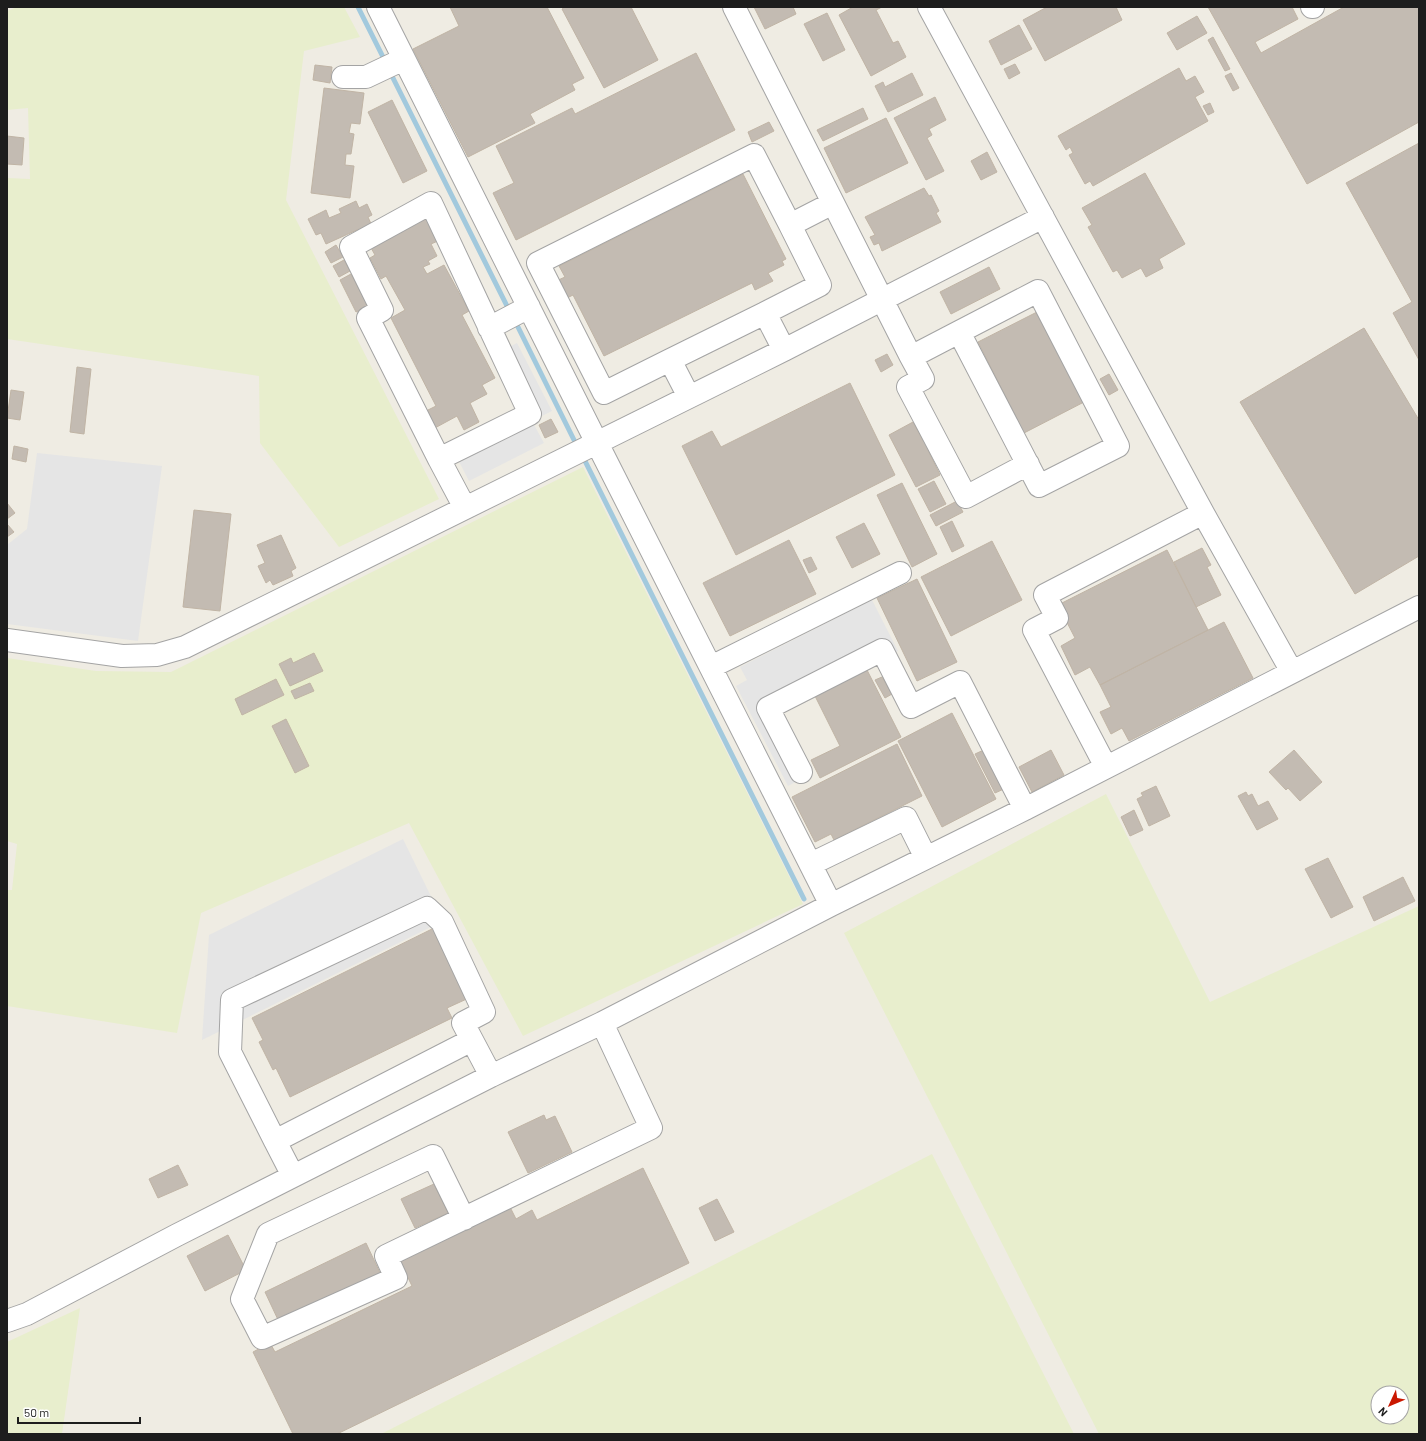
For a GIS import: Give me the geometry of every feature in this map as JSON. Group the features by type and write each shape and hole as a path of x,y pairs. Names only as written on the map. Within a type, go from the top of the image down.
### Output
{"street":[{"path":"378,7 393,65 524,309 586,448 711,667 831,904"},
{"path":"734,7 881,300 923,379 908,387 966,497 1028,464"},
{"path":"929,7 1203,513 1292,672"},
{"path":"343,77 366,77 393,65"},
{"path":"754,154 820,285 765,313 604,393 538,263 754,154"},
{"path":"439,459 530,414 495,325 431,203 351,247 382,310 368,318 439,459 465,508"},
{"path":"790,225 833,203"},
{"path":"7,640 122,656 157,654 185,647 784,350 1043,217"},
{"path":"911,357 959,332 1038,291 1118,446 1039,486 959,332"},
{"path":"495,325 524,309"},
{"path":"765,313 784,350"},
{"path":"670,360 689,397"},
{"path":"1106,767 1034,630 1057,618 1045,595 1203,513"},
{"path":"711,667 900,573"},
{"path":"7,1321 27,1314 293,1176 491,1076 602,1023 831,904 1025,809 1419,607"},
{"path":"801,772 768,708 882,650 911,707 960,682 1025,809"},
{"path":"750,743 779,729"},
{"path":"811,864 906,818 926,858"},
{"path":"293,1176 230,1052 232,1000 427,908 442,922 484,1012 463,1023 491,1076"},
{"path":"464,1219 433,1156 268,1234 242,1299 262,1338 396,1278 386,1256 464,1219 651,1128 602,1023"},
{"path":"275,1141 472,1040"}],"green space":[{"path":"17,7 344,7 360,37 304,51 286,200 439,499 339,547 260,443 259,376 7,339 7,178 30,179 28,108 7,110 7,11"},
{"path":"583,467 803,904 523,1036 409,823 201,913 177,1033 7,1006 7,890 12,890 17,844 7,841 7,658 96,671 171,672"},
{"path":"1106,794 1210,1002 1419,906 1419,1434 1099,1434 844,933"},
{"path":"932,1154 1074,1434 381,1434"},
{"path":"80,1308 62,1434 7,1434 7,1342"}],"shaded area":[{"path":"517,343 552,411 532,421 544,443 469,481 451,446 524,409 496,354"},
{"path":"37,453 162,466 138,641 7,624 7,545 27,529"},
{"path":"872,600 898,651 779,711 811,774 788,786 736,686 747,680 740,667"},
{"path":"403,839 443,921 202,1040 209,935"}],"building":[{"path":"450,7 547,7 584,78 572,84 575,90 530,114 535,123 468,157 413,49 459,26"},
{"path":"565,7 631,7 658,60 604,88 562,9"},
{"path":"754,7 793,7 796,14 765,29"},
{"path":"853,7 882,7 876,10 893,43 898,41 906,57 871,76 839,15"},
{"path":"1047,7 1116,7 1122,20 1045,61 1023,20"},
{"path":"1208,7 1292,7 1298,19 1255,42 1261,53 1344,7 1419,7 1419,122 1307,184"},
{"path":"827,13 845,50 823,61 804,24"},
{"path":"1197,16 1207,33 1177,50 1167,33"},
{"path":"1019,25 1032,49 1001,65 989,41"},
{"path":"1213,37 1230,69 1225,71 1208,40"},
{"path":"696,53 735,130 516,240 493,193 514,183 496,146 572,108 575,114"},
{"path":"1015,64 1020,73 1009,79 1004,69"},
{"path":"315,65 332,67 330,83 313,80"},
{"path":"1179,68 1186,81 1195,76 1204,92 1195,97 1208,121 1093,186 1090,181 1085,184 1069,155 1073,153 1070,147 1066,150 1058,136"},
{"path":"912,73 923,95 888,112 875,86 883,82 885,87"},
{"path":"1231,73 1239,88 1233,91 1225,76"},
{"path":"324,88 364,93 360,124 351,123 349,133 354,134 351,154 346,154 345,165 354,166 350,198 311,193"},
{"path":"935,97 946,120 929,129 932,135 927,138 944,171 926,180 894,118"},
{"path":"392,100 427,171 403,183 368,112"},
{"path":"1210,103 1214,112 1208,115 1203,106"},
{"path":"863,108 868,119 823,141 817,130"},
{"path":"886,118 908,163 846,193 824,148"},
{"path":"769,122 774,131 752,142 748,132"},
{"path":"7,136 24,138 22,165 7,164"},
{"path":"1419,143 1419,360 1393,313 1412,302 1346,183"},
{"path":"987,152 997,172 981,180 971,161"},
{"path":"1145,173 1185,244 1159,259 1163,268 1146,277 1141,268 1122,278 1117,270 1113,272 1088,227 1092,225 1082,208"},
{"path":"743,174 786,259 782,261 784,265 768,273 773,281 755,290 752,283 604,356 573,295 563,300 554,282 565,277 559,266"},
{"path":"924,188 929,196 931,195 939,211 936,213 941,222 882,251 879,243 874,245 870,237 875,235 865,217"},
{"path":"356,201 359,208 367,204 372,215 368,217 372,226 360,232 359,229 326,244 321,233 316,235 308,219 326,210 329,218 341,213 339,209"},
{"path":"428,216 440,240 431,244 437,256 428,261 430,264 423,267 427,274 444,265 469,311 462,315 495,378 482,385 487,394 470,403 479,422 464,430 457,416 433,429 424,412 436,406 391,318 405,310 386,276 381,279 370,258 375,255 370,246"},
{"path":"336,245 343,257 331,263 325,252"},
{"path":"344,260 350,271 339,277 333,266"},
{"path":"989,267 1000,289 951,314 940,292"},
{"path":"351,274 368,306 356,312 340,280"},
{"path":"1037,312 1084,402 1024,433 978,342"},
{"path":"1364,328 1419,420 1419,556 1355,594 1240,402"},
{"path":"887,354 893,365 881,372 875,360"},
{"path":"77,367 91,369 84,434 70,432"},
{"path":"1109,374 1118,390 1109,395 1100,379"},
{"path":"850,383 895,475 736,555 682,446 712,431 721,447"},
{"path":"11,390 24,392 20,420 7,418"},
{"path":"551,419 558,432 545,438 539,425"},
{"path":"913,422 924,442 930,439 934,446 928,450 940,475 916,487 889,435"},
{"path":"14,446 28,449 26,462 12,459"},
{"path":"934,481 946,504 930,512 918,489"},
{"path":"902,483 937,554 912,567 877,495"},
{"path":"957,501 963,512 936,526 930,515"},
{"path":"7,503 15,513 7,519"},
{"path":"194,510 231,514 220,611 183,607"},
{"path":"952,521 964,546 952,552 940,527"},
{"path":"864,523 880,554 852,568 836,537"},
{"path":"7,524 14,532 7,537"},
{"path":"281,535 296,568 291,571 293,576 273,585 270,580 266,583 258,566 265,563 257,545"},
{"path":"789,540 816,594 730,636 703,583"},
{"path":"992,541 1022,600 951,636 921,577"},
{"path":"1202,548 1211,565 1207,567 1221,595 1196,607 1174,562"},
{"path":"1167,550 1208,630 1100,685 1090,667 1075,675 1061,646 1075,638 1058,605"},
{"path":"811,557 817,569 809,573 803,560"},
{"path":"917,579 957,662 917,681 877,598"},
{"path":"1224,622 1253,678 1129,741 1122,728 1111,734 1100,712 1111,707 1100,685"},
{"path":"314,653 323,671 290,686 279,664 291,658 293,663"},
{"path":"867,670 901,737 820,778 811,760 840,746 815,696"},
{"path":"882,677 892,694 885,698 875,680"},
{"path":"276,679 284,695 242,715 235,699"},
{"path":"310,683 314,691 295,699 291,691"},
{"path":"952,713 996,799 942,827 898,741"},
{"path":"286,719 309,766 295,773 272,726"},
{"path":"897,744 922,796 834,840 831,834 815,842 792,797"},
{"path":"986,749 1006,788 995,793 975,754"},
{"path":"1051,750 1064,775 1032,792 1019,767"},
{"path":"1294,750 1322,782 1300,801 1288,788 1286,790 1269,772"},
{"path":"1156,786 1170,816 1149,826 1137,799 1143,796 1141,793"},
{"path":"1246,792 1248,796 1252,794 1258,806 1268,801 1278,819 1257,830 1238,796"},
{"path":"1134,810 1143,830 1130,836 1121,817"},
{"path":"1328,858 1353,907 1331,918 1305,869"},
{"path":"1403,877 1415,901 1374,921 1363,897"},
{"path":"436,927 471,997 447,1008 452,1018 290,1097 276,1068 273,1070 259,1042 263,1040 252,1018"},
{"path":"544,1115 546,1120 555,1116 572,1152 528,1173 508,1132"},
{"path":"178,1165 188,1185 158,1198 149,1179"},
{"path":"643,1168 689,1263 337,1434 293,1434 253,1352 270,1343 275,1352 412,1286 400,1261 510,1207 516,1219 532,1210 537,1220"},
{"path":"434,1184 448,1213 415,1228 401,1199"},
{"path":"717,1199 734,1232 715,1241 699,1208"},
{"path":"228,1235 246,1270 205,1291 187,1256"},
{"path":"366,1243 381,1275 280,1324 265,1292"}],"waterway":[{"path":"358,7 386,63"},
{"path":"390,72 510,312"},
{"path":"515,321 577,446"},
{"path":"582,455 804,899"}]}
